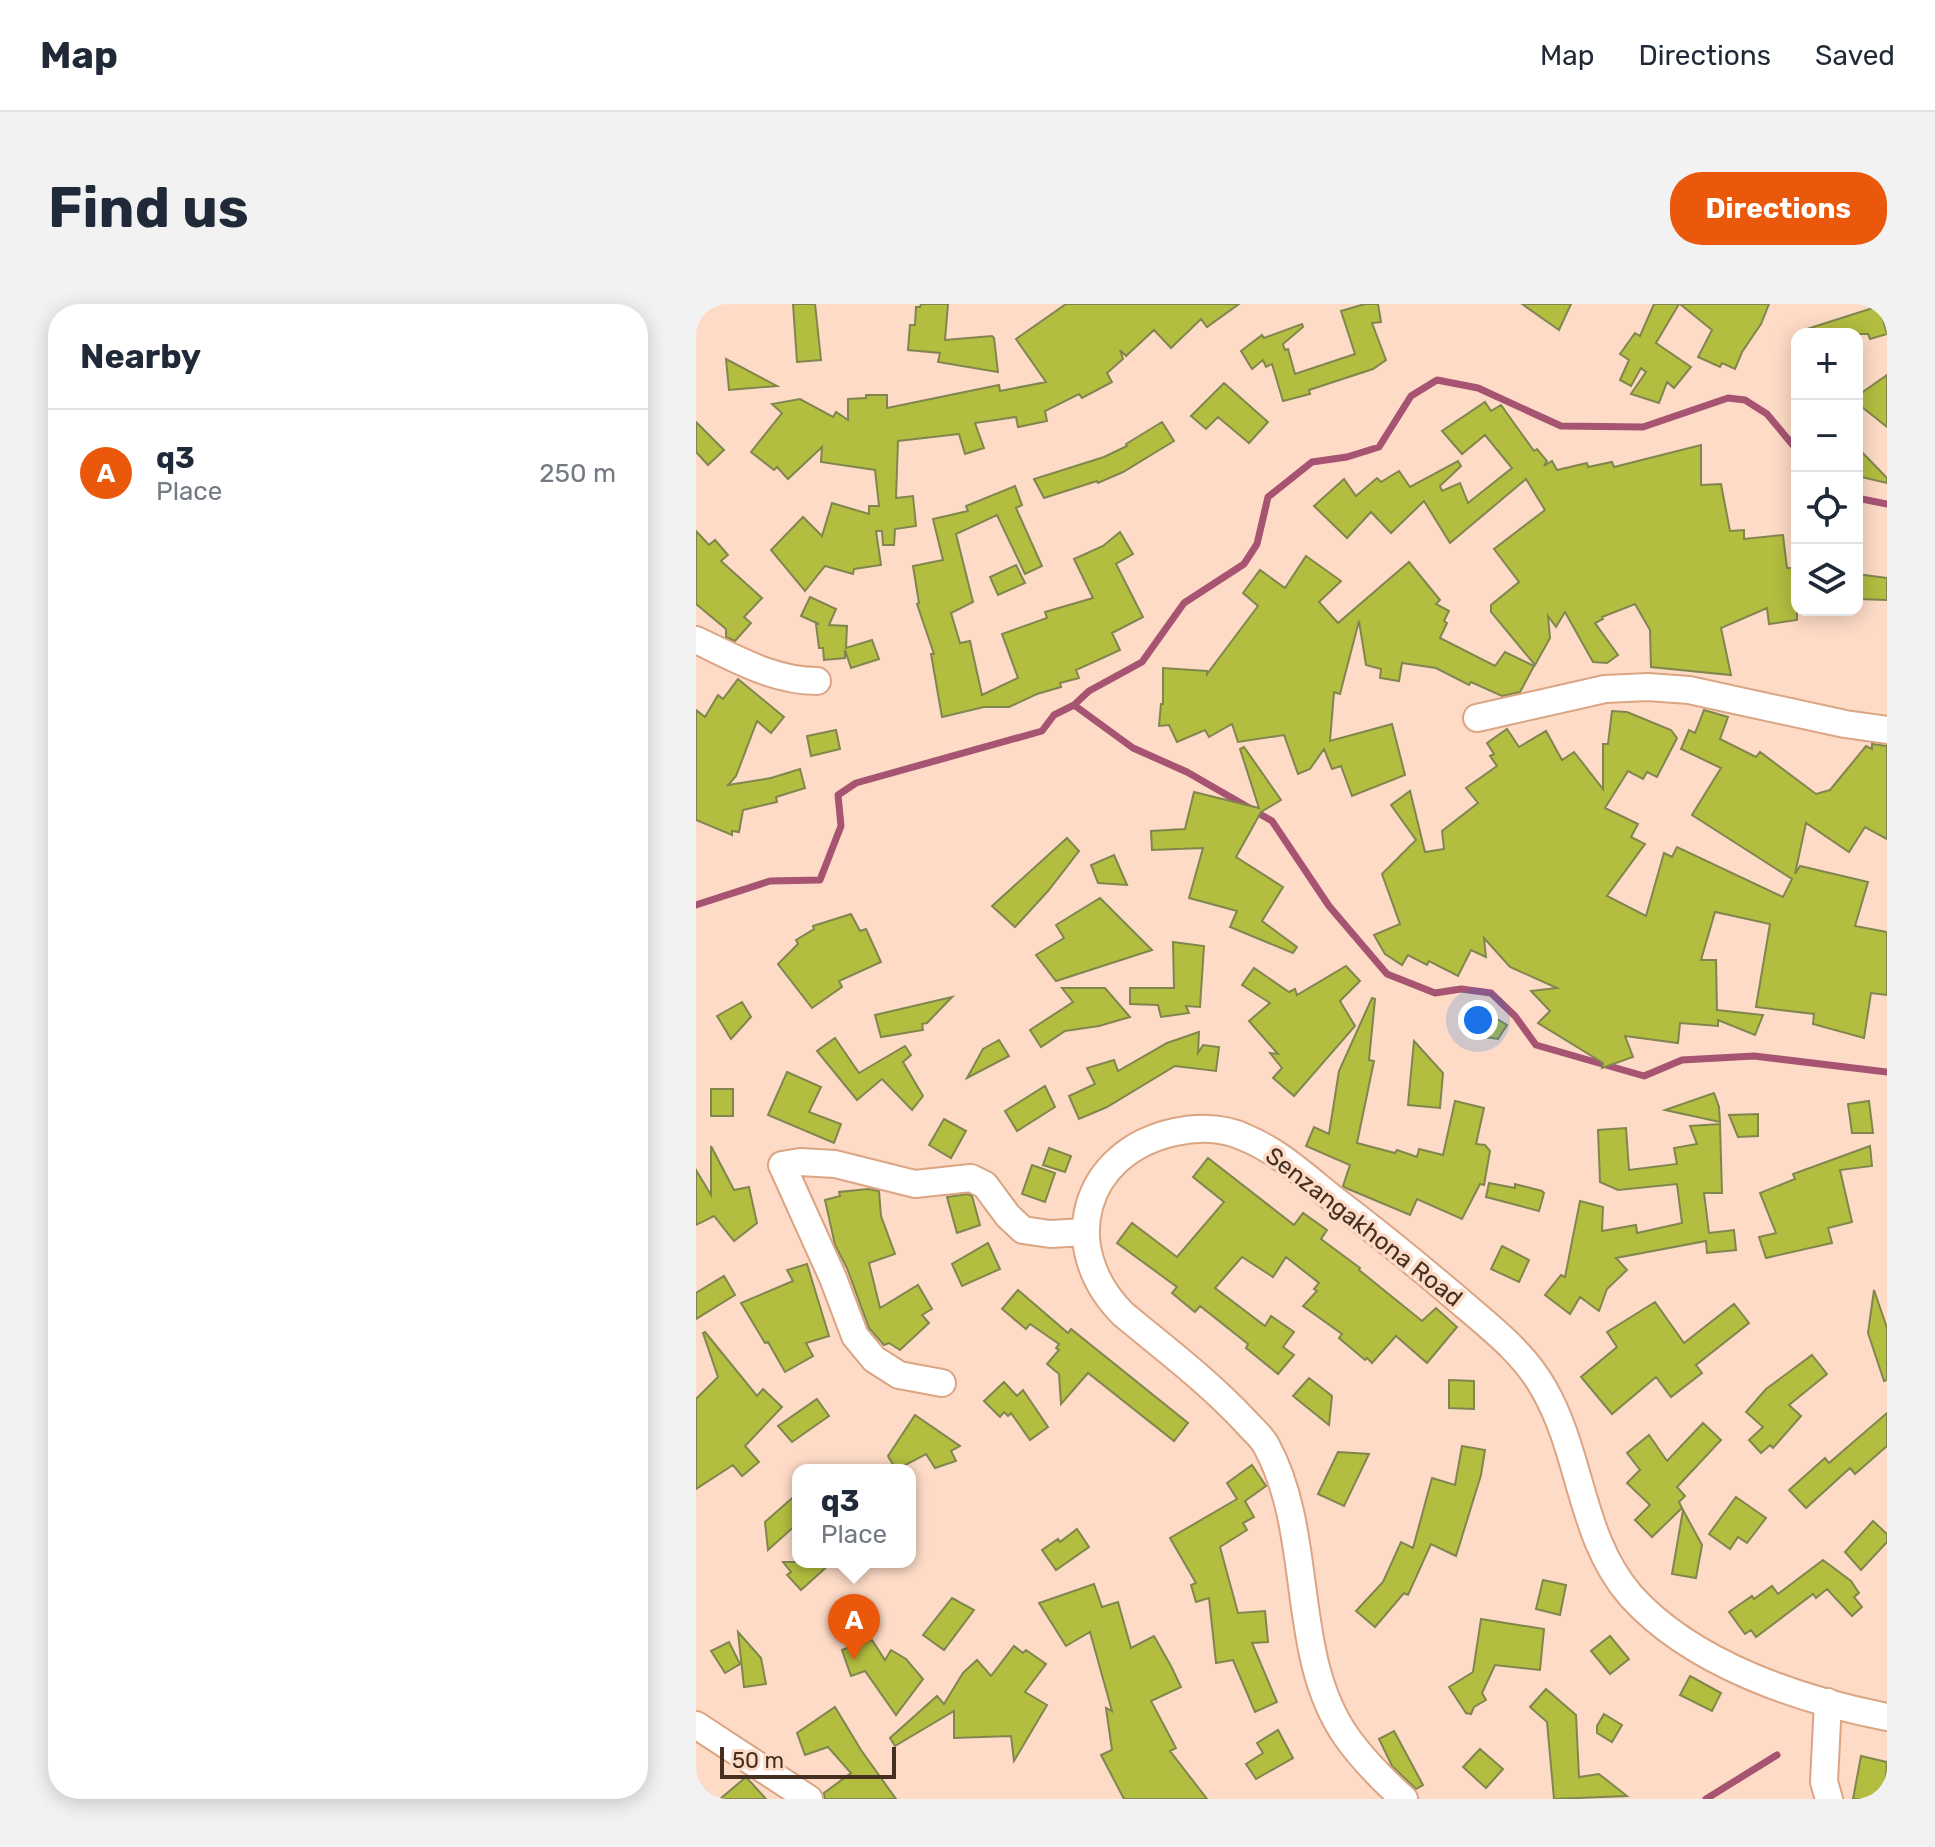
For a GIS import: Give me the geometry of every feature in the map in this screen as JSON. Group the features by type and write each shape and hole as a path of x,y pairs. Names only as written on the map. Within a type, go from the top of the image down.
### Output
{"street":[{"path":"696,640 780,678 817,681"},
{"path":"1477,718 1605,689 1648,687 1689,690 1845,724 1887,730"},
{"name":"Senzangakhona Road","path":"1404,1799 1345,1735 1330,1705 1310,1638 1297,1541 1286,1491 1264,1441 1229,1403 1107,1298 1095,1279 1085,1232 1087,1208 1105,1173 1138,1146 1166,1134 1195,1128 1223,1130 1274,1153 1390,1242 1501,1336 1530,1367 1544,1388 1561,1425 1596,1540 1606,1560 1618,1580 1649,1614 1678,1638 1718,1661 1828,1702 1887,1717"},
{"path":"942,1383 899,1375 874,1359 855,1336 833,1278 782,1165 800,1162 835,1164 915,1184 971,1178 985,1185 1008,1216 1023,1230 1050,1234 1085,1232"},
{"path":"1820,1793 1828,1702"},
{"path":"696,1725 809,1799"}],"building":[{"path":"793,304 815,304 821,360 797,362"},
{"path":"921,304 948,304 945,340 992,336 998,372 938,362 940,353 908,350 910,325 915,325 916,307"},
{"path":"1066,304 1239,304 1207,327 1201,319 1171,348 1154,330 1126,356 1120,350 1123,359 1107,373 1112,382 1082,398 1079,394 1045,411 1047,421 1018,427 1016,417 975,423 984,448 965,454 959,434 898,441 896,498 913,496 916,526 895,529 894,545 883,545 882,531 876,531 881,565 854,569 853,574 825,566 805,591 771,550 803,517 822,536 832,503 869,514 869,506 879,506 875,470 821,462 822,447 788,479 777,467 774,470 751,452 782,413 772,404 800,399 833,417 836,412 848,420 848,399 866,398 866,395 887,395 887,408 999,385 1000,391 1046,382 1016,339"},
{"path":"1365,304 1378,304 1381,322 1372,323 1386,360 1373,369 1309,390 1310,394 1283,401 1272,364 1266,367 1263,360 1252,369 1241,351 1262,335 1264,338 1302,324 1303,327 1283,344 1285,350 1288,349 1295,374 1355,354 1341,311"},
{"path":"1522,304 1571,304 1559,330"},
{"path":"1654,304 1679,304 1656,343 1691,367 1674,388 1667,382 1659,403 1631,394 1646,372 1641,368 1631,386 1620,380 1629,360 1620,354 1635,333 1640,336"},
{"path":"1680,304 1769,304 1735,369 1722,363 1720,367 1698,357 1712,330"},
{"path":"1879,306 1887,334 1870,339 1868,334 1863,334 1863,328 1810,328"},
{"path":"726,359 777,386 729,390"},
{"path":"1887,375 1887,427 1863,408 1863,392"},
{"path":"1224,383 1268,422 1249,443 1218,417 1206,429 1191,416"},
{"path":"1485,402 1491,411 1501,405 1534,451 1537,449 1547,461 1544,466 1552,461 1557,470 1587,463 1588,467 1612,462 1614,467 1701,445 1701,485 1721,484 1730,531 1744,530 1744,539 1783,535 1787,568 1791,568 1791,616 1797,616 1797,620 1769,624 1767,608 1721,628 1731,675 1651,667 1650,630 1635,604 1602,617 1595,623 1618,655 1607,663 1593,662 1565,612 1556,627 1548,616 1550,638 1535,665 1491,612 1491,605 1519,582 1494,549 1545,510 1526,479 1450,543 1424,501 1391,533 1371,512 1347,538 1314,506 1344,479 1356,496 1377,478 1381,482 1399,471 1410,487 1458,461 1461,466 1440,486 1442,491 1460,483 1468,503 1512,468 1485,435 1462,454 1442,431"},
{"path":"696,422 724,450 708,465 696,452"},
{"path":"1162,422 1174,441 1123,472 1098,483 1044,498 1034,479 1104,457 1127,446"},
{"path":"1863,453 1887,478 1887,483 1863,477"},
{"path":"1015,486 1022,505 1016,508 1042,566 1025,574 997,515 956,534 973,602 951,613 960,643 970,641 982,695 1018,678 1002,634 1047,618 1045,612 1093,598 1074,559 1103,546 1120,532 1133,554 1116,564 1143,617 1112,633 1120,650 1076,670 1079,678 1060,683 1061,687 1009,707 984,707 942,717 931,654 934,654 917,604 913,566 943,560 933,519 968,511 966,506"},
{"path":"696,531 709,545 715,540 728,555 721,561 762,598 744,617 751,623 735,641 726,637 726,629 696,604"},
{"path":"1306,556 1341,581 1319,602 1338,623 1409,562 1440,600 1436,604 1449,611 1440,638 1495,666 1505,652 1534,666 1520,692 1502,696 1471,682 1469,685 1436,668 1402,663 1399,681 1380,678 1381,669 1366,665 1359,621 1340,694 1334,692 1330,741 1392,724 1405,775 1352,796 1341,766 1332,769 1324,749 1310,769 1298,774 1284,735 1238,742 1232,724 1209,737 1205,730 1177,742 1169,725 1159,726 1163,704 1163,668 1207,671 1207,674 1258,606 1243,593 1260,570 1285,588"},
{"path":"1016,565 1025,583 998,595 990,577"},
{"path":"1863,575 1887,578 1887,600 1863,599"},
{"path":"810,597 836,609 829,625 847,626 846,648 872,640 879,659 851,668 845,650 845,658 824,660 823,648 819,648 816,624 819,624 801,616"},
{"path":"738,679 784,717 771,733 757,721 736,776 728,785 771,778 800,769 805,788 776,797 777,802 743,810 739,832 732,831 732,835 696,820 696,710 705,717 718,695 723,699"},
{"path":"1704,710 1728,717 1720,739 1756,757 1760,752 1816,794 1830,790 1866,746 1872,749 1872,744 1887,746 1887,839 1865,827 1849,852 1806,823 1795,874 1800,866 1868,882 1855,926 1887,932 1887,995 1871,993 1864,1038 1813,1024 1814,1014 1756,1007 1770,924 1715,912 1701,960 1716,960 1717,1010 1763,1015 1755,1035 1718,1020 1718,1026 1680,1023 1678,1043 1625,1036 1633,1057 1602,1068 1603,1063 1538,1023 1550,1011 1531,991 1557,988 1510,967 1484,938 1486,957 1471,950 1458,976 1429,961 1427,965 1408,955 1402,965 1385,954 1374,935 1400,924 1382,874 1416,840 1391,805 1410,791 1425,852 1444,849 1442,831 1478,803 1466,788 1497,766 1490,756 1494,754 1487,743 1507,729 1519,747 1546,731 1562,760 1574,752 1603,789 1603,744 1608,744 1612,711 1627,712 1671,730 1677,738 1657,777 1647,772 1643,779 1628,771 1605,808 1638,824 1631,837 1645,844 1607,896 1646,916 1664,853 1672,857 1677,847 1783,897 1792,879 1692,815 1721,768 1681,749 1689,730 1695,733"},
{"path":"836,730 840,749 811,756 807,736"},
{"path":"1244,747 1281,800 1261,812 1236,857 1283,887 1262,921 1297,947 1293,953 1230,927 1237,911 1189,898 1203,848 1152,850 1151,831 1185,829 1194,792 1259,808 1240,749"},
{"path":"1067,838 1079,851 1015,927 992,906"},
{"path":"1114,855 1127,885 1098,883 1091,865"},
{"path":"1100,898 1152,950 1056,981 1036,955 1064,938 1056,925"},
{"path":"851,914 860,931 866,929 881,962 839,981 842,987 812,1008 778,964 798,944 796,940 814,929 813,926"},
{"path":"1173,942 1204,946 1200,1007 1186,1006 1189,1013 1161,1017 1158,1005 1130,1004 1130,988 1174,988"},
{"path":"1346,966 1360,981 1340,1001 1355,1026 1294,1096 1273,1078 1282,1068 1270,1053 1278,1054 1249,1021 1270,1003 1242,985 1254,968 1289,992 1295,989 1297,995"},
{"path":"1062,988 1105,988 1130,1017 1065,1031 1041,1047 1030,1030 1073,1002"},
{"path":"952,997 927,1023 922,1024 923,1030 881,1037 875,1015"},
{"path":"1372,998 1375,999 1369,1060 1374,1061 1357,1143 1417,1157 1419,1149 1443,1155 1455,1101 1484,1108 1476,1144 1485,1145 1490,1151 1484,1185 1480,1184 1462,1219 1417,1199 1410,1215 1346,1188 1343,1186 1350,1165 1306,1146 1314,1127 1329,1134 1339,1071"},
{"path":"742,1002 751,1017 731,1039 717,1016"},
{"path":"1481,1009 1507,1025 1498,1039 1485,1037"},
{"path":"1199,1032 1198,1053 1203,1045 1219,1047 1216,1071 1175,1066 1107,1107 1079,1119 1069,1096 1095,1084 1087,1068 1114,1060 1118,1071 1167,1043"},
{"path":"835,1038 859,1073 905,1046 911,1055 903,1062 923,1096 912,1110 882,1079 857,1100 817,1051"},
{"path":"999,1040 1009,1056 967,1078 983,1049"},
{"path":"1414,1041 1443,1073 1440,1108 1408,1105"},
{"path":"787,1072 821,1087 809,1112 841,1124 834,1143 768,1115"},
{"path":"1045,1086 1055,1107 1017,1131 1005,1111"},
{"path":"711,1089 733,1089 733,1116 711,1116"},
{"path":"1714,1093 1720,1122 1665,1110"},
{"path":"1869,1101 1873,1133 1852,1133 1848,1104"},
{"path":"1758,1114 1758,1136 1738,1137 1729,1115"},
{"path":"944,1119 966,1131 951,1158 929,1145"},
{"path":"1720,1124 1722,1193 1704,1193 1709,1233 1734,1230 1736,1250 1707,1253 1706,1241 1616,1258 1627,1270 1607,1289 1599,1311 1580,1297 1570,1314 1545,1295 1561,1275 1565,1277 1580,1201 1603,1207 1602,1231 1636,1225 1637,1233 1682,1223 1677,1184 1618,1190 1600,1182 1598,1130 1626,1128 1629,1170 1677,1164 1674,1148 1697,1144 1690,1126"},
{"path":"711,1146 734,1190 749,1187 757,1223 734,1241 714,1216 696,1225 696,1170 711,1195"},
{"path":"1870,1146 1872,1166 1840,1170 1852,1222 1828,1228 1832,1243 1766,1258 1759,1237 1776,1233 1760,1193 1795,1179 1793,1174"},
{"path":"1049,1148 1071,1156 1065,1172 1043,1165"},
{"path":"1208,1158 1294,1225 1303,1213 1327,1230 1321,1239 1422,1321 1436,1308 1457,1327 1427,1363 1396,1336 1372,1363 1339,1338 1342,1334 1303,1306 1317,1291 1314,1289 1319,1283 1286,1257 1273,1277 1242,1257 1215,1288 1265,1326 1271,1316 1294,1332 1283,1347 1294,1355 1278,1374 1246,1348 1248,1344 1200,1306 1195,1312 1172,1293 1177,1287 1117,1243 1132,1223 1177,1257 1224,1202 1193,1177"},
{"path":"1032,1165 1055,1173 1045,1202 1022,1194"},
{"path":"1489,1183 1515,1188 1515,1184 1542,1191 1539,1211 1486,1197"},
{"path":"879,1191 881,1216 895,1254 869,1263 880,1308 918,1285 932,1309 922,1315 929,1323 900,1350 889,1343 884,1345 869,1328 835,1245 825,1200 840,1196 839,1192"},
{"path":"972,1196 980,1225 957,1233 947,1197"},
{"path":"988,1243 1000,1269 962,1286 952,1264"},
{"path":"1502,1246 1529,1260 1519,1282 1491,1269"},
{"path":"807,1264 829,1336 806,1343 813,1356 785,1372 741,1303 793,1281 787,1270"},
{"path":"724,1276 735,1295 696,1319 696,1293"},
{"path":"1018,1290 1068,1333 1071,1329 1188,1423 1174,1441 1088,1373 1061,1404 1059,1374 1047,1364 1059,1350 1056,1348 1059,1344 1030,1324 1026,1329 1002,1309"},
{"path":"1874,1290 1887,1328 1887,1380 1884,1381 1868,1333"},
{"path":"1655,1302 1684,1343 1734,1304 1749,1323 1696,1365 1702,1373 1671,1397 1656,1377 1612,1414 1581,1377 1617,1347 1607,1332"},
{"path":"705,1332 757,1396 763,1389 782,1407 745,1446 759,1462 742,1476 733,1465 696,1489 696,1399 718,1377"},
{"path":"1812,1355 1827,1374 1789,1405 1801,1416 1773,1448 1770,1445 1761,1453 1749,1440 1763,1427 1746,1412 1766,1389"},
{"path":"1309,1378 1332,1396 1329,1425 1293,1396"},
{"path":"1449,1380 1474,1381 1474,1409 1449,1408"},
{"path":"1004,1382 1017,1396 1023,1390 1048,1427 1030,1440 1011,1413 1008,1416 1004,1412 1000,1417 984,1401"},
{"path":"817,1399 829,1416 792,1442 778,1426"},
{"path":"1887,1413 1887,1446 1855,1474 1850,1468 1806,1508 1789,1490 1825,1458 1829,1463"},
{"path":"915,1415 960,1446 951,1451 956,1461 935,1468 926,1454 907,1464 893,1464 888,1456"},
{"path":"1703,1423 1721,1440 1677,1487 1685,1496 1679,1502 1682,1508 1652,1537 1635,1520 1650,1505 1627,1483 1640,1470 1627,1453 1649,1435 1667,1461"},
{"path":"1462,1446 1485,1450 1481,1475 1456,1556 1431,1544 1408,1595 1404,1593 1375,1627 1356,1611 1383,1582 1401,1542 1413,1548 1432,1478 1455,1485"},
{"path":"1338,1452 1369,1454 1344,1506 1318,1494"},
{"path":"1252,1465 1266,1486 1245,1501 1254,1517 1243,1523 1247,1530 1220,1547 1238,1613 1265,1611 1268,1642 1252,1643 1277,1702 1255,1712 1233,1660 1216,1663 1209,1598 1196,1602 1191,1585 1196,1583 1170,1538 1237,1499 1227,1483"},
{"path":"1736,1497 1766,1518 1747,1543 1738,1537 1730,1549 1709,1534"},
{"path":"792,1498 792,1528 768,1550 765,1522"},
{"path":"1683,1510 1702,1545 1696,1578 1672,1574"},
{"path":"1873,1521 1887,1534 1887,1542 1861,1570 1845,1552"},
{"path":"1077,1529 1089,1547 1056,1570 1042,1550 1058,1539 1060,1542"},
{"path":"1823,1560 1851,1581 1859,1593 1854,1597 1862,1607 1852,1616 1827,1589 1816,1598 1813,1594 1756,1637 1751,1630 1745,1634 1729,1612 1772,1586 1778,1594"},
{"path":"783,1562 792,1562 792,1568 825,1568 801,1590 787,1575 791,1572"},
{"path":"1543,1580 1566,1585 1560,1615 1536,1609"},
{"path":"1094,1584 1102,1607 1118,1602 1131,1648 1154,1636 1171,1666 1181,1687 1151,1701 1176,1748 1170,1751 1207,1799 1124,1799 1101,1755 1112,1750 1106,1708 1112,1711 1090,1632 1066,1646 1039,1603"},
{"path":"952,1598 974,1610 944,1650 923,1635"},
{"path":"1481,1619 1544,1629 1540,1670 1495,1665 1482,1693 1486,1700 1474,1707 1471,1714 1466,1713 1449,1687 1473,1672"},
{"path":"738,1632 761,1658 766,1684 744,1687"},
{"path":"1610,1636 1629,1659 1610,1674 1591,1651"},
{"path":"872,1640 885,1660 891,1650 906,1659 923,1679 896,1715 865,1671 851,1676 842,1650"},
{"path":"729,1642 740,1664 725,1673 711,1651"},
{"path":"1014,1646 1046,1664 1025,1692 1047,1705 1014,1761 1011,1736 954,1738 954,1711 895,1746 890,1738 937,1696 944,1704 963,1673 977,1660 991,1676"},
{"path":"1690,1676 1721,1693 1712,1711 1680,1695"},
{"path":"1546,1689 1576,1715 1579,1777 1599,1774 1627,1796 1554,1799 1547,1722 1530,1707"},
{"path":"835,1707 896,1799 825,1799 824,1793 851,1773 828,1747 805,1755 797,1733"},
{"path":"1604,1714 1622,1725 1612,1742 1597,1733 1597,1726"},
{"path":"1278,1730 1293,1758 1256,1779 1246,1764 1263,1753 1257,1743"},
{"path":"1394,1731 1423,1785 1416,1789 1392,1766 1379,1739"},
{"path":"1480,1749 1503,1769 1486,1788 1463,1767"},
{"path":"1861,1756 1887,1762 1884,1799 1853,1799"},
{"path":"746,1777 766,1799 720,1799"}],"waterway":[{"path":"696,905 770,881 820,880 841,826 838,795 856,783 1042,731 1054,715 1074,705 1089,691 1142,662 1184,603 1244,564 1257,544 1268,497 1312,462 1347,457 1379,447 1411,396 1437,380 1478,388 1561,426 1643,427 1728,398 1745,400 1767,414 1791,443"},
{"path":"1863,499 1887,504"},
{"path":"1074,705 1133,748 1187,772 1272,821 1329,906 1387,974 1435,993 1461,989 1491,993 1515,1016 1536,1045 1644,1076 1682,1060 1754,1056 1887,1072"},
{"path":"1706,1799 1777,1755"}],"place":[{"name":"q3","path":"854,1660"}]}
